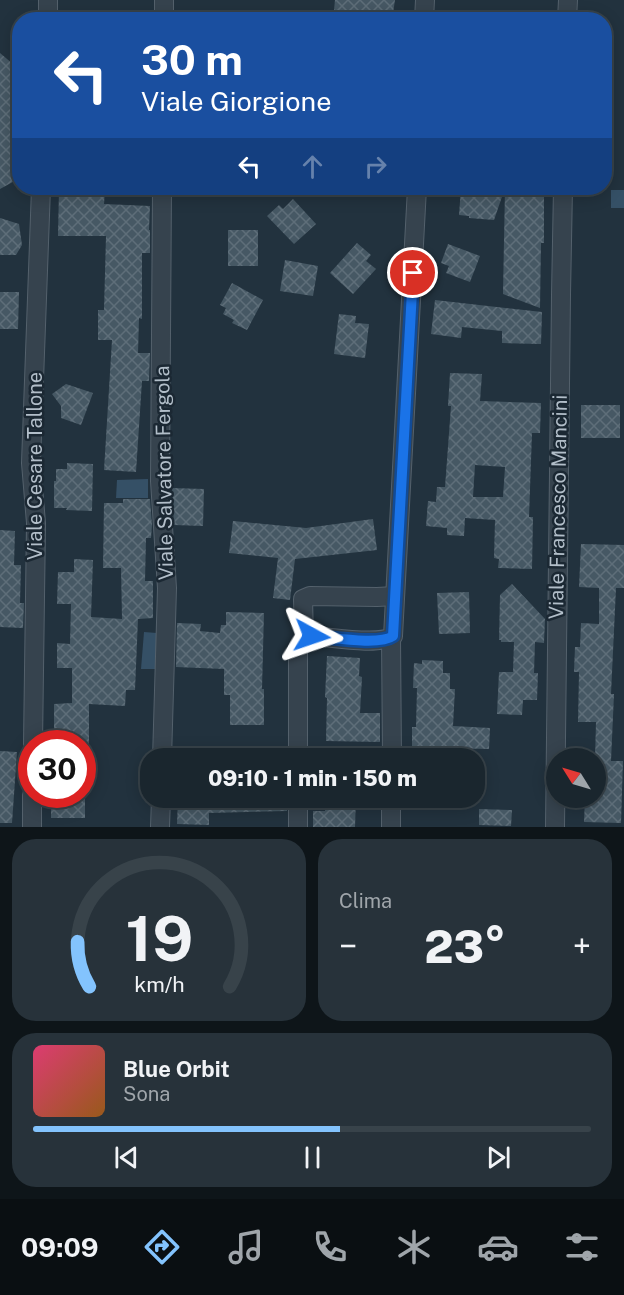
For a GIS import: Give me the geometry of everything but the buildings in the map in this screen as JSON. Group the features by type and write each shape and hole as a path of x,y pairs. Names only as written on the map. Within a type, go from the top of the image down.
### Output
{"street":[{"name":"Viale Cesare Tallone","path":"33,730 36,523 31,463 41,195"},
{"name":"Viale Salvatore Fergola","path":"162,195 160,481 167,588 162,748"},
{"path":"392,748 391,637 393,636 417,195"},
{"name":"Viale Francesco Mancini","path":"555,827 563,195"},
{"path":"298,748 298,648 304,637 303,599 310,596 395,596"},
{"path":"304,637 362,640 391,637"},
{"path":"32,808 32,827"},
{"path":"160,827 161,808"},
{"path":"298,808 298,827"},
{"path":"391,827 392,808"}],"water":[{"path":"612,190 624,190 624,208 611,208"},
{"path":"148,479 148,498 116,498 117,480"},
{"path":"144,632 157,633 155,669 141,669"}],"route":[{"path":"312,636 362,640 388,639 393,636 413,273"}]}
